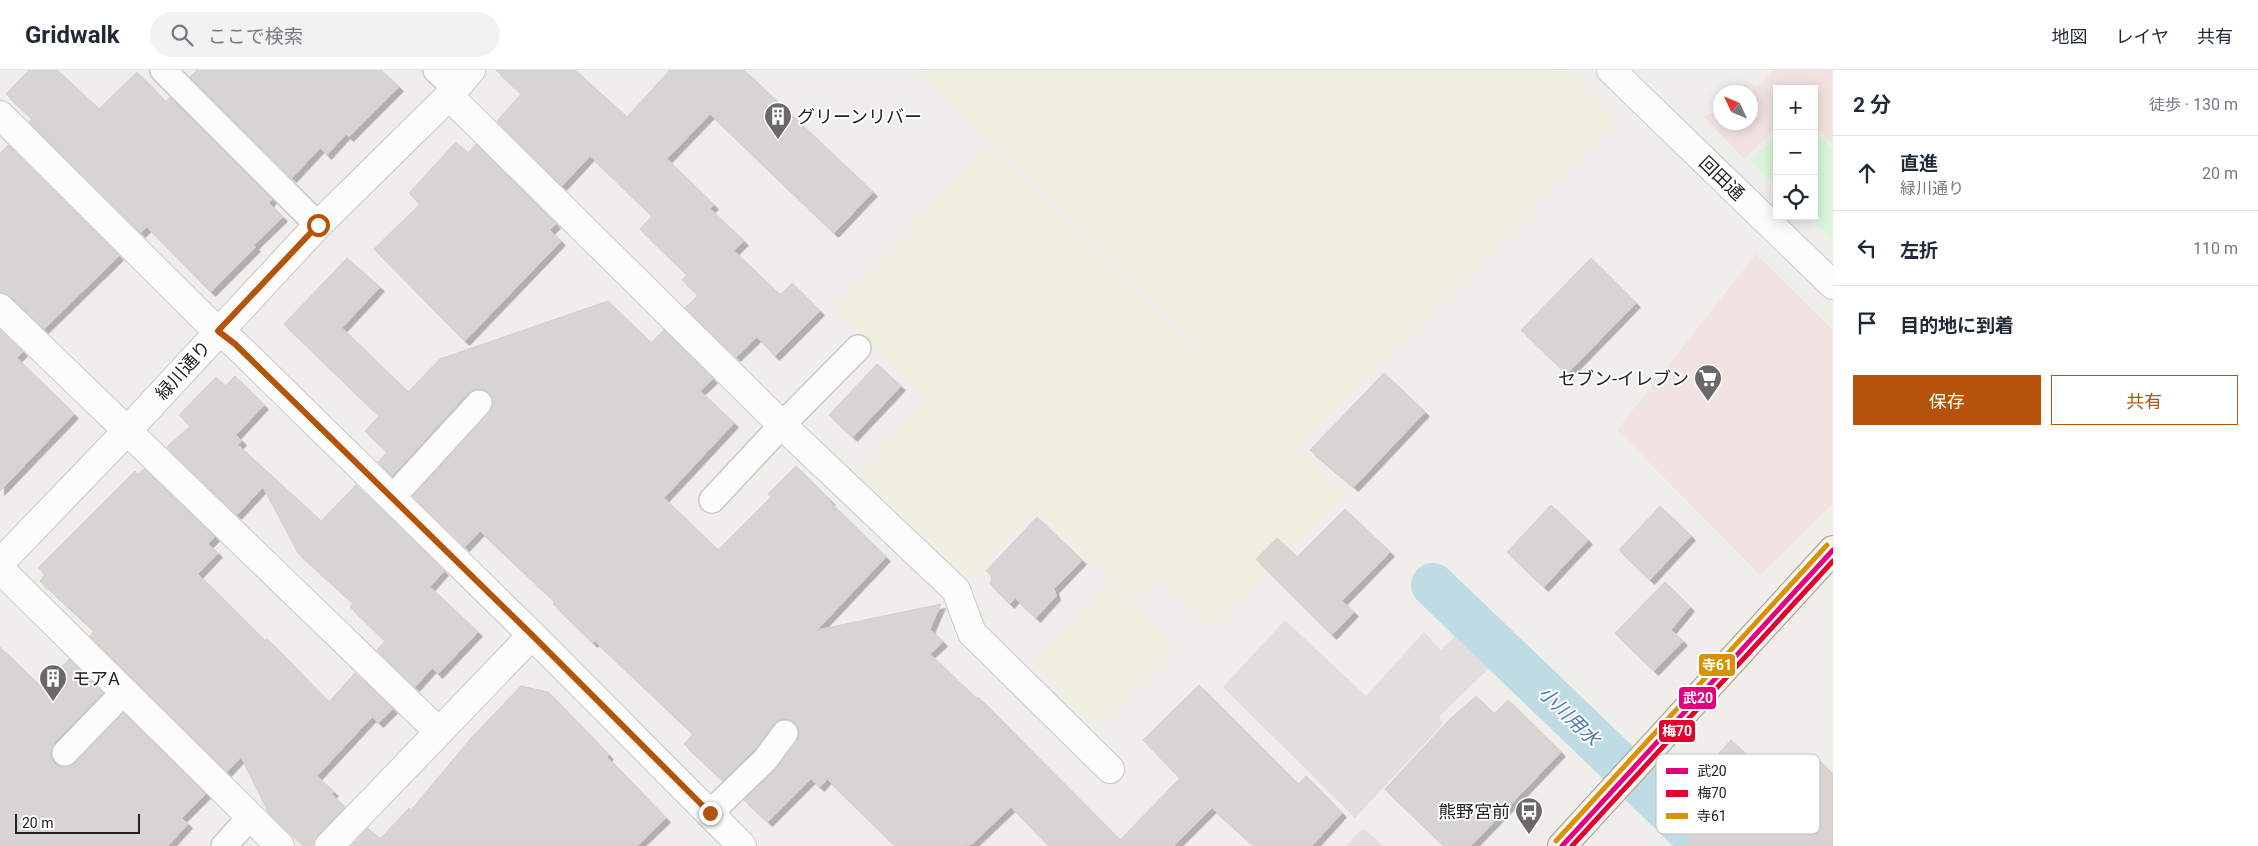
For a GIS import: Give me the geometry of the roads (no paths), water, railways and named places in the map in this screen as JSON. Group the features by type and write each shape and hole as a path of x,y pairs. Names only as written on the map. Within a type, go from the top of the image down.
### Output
{"main road":[{"path":"1562,846 1833,550"}],"street":[{"name":"回田通","path":"1611,70 1833,285"},
{"name":"緑川通り","path":"0,563 126,432 218,331 453,81"},
{"path":"453,81 782,425 956,590 972,633 1110,768"},
{"path":"0,115 218,331 235,344 532,635 742,846"},
{"path":"0,308 126,432 155,456 439,732"},
{"path":"0,569 280,846"},
{"path":"329,846 532,635"}],"lane":[{"path":"163,70 318,225"},
{"path":"712,500 858,348"},
{"path":"392,498 479,403"},
{"path":"65,753 124,692"},
{"path":"710,813 765,760 785,733"},
{"path":"224,846 251,816"}],"waterway":[{"name":"小川用水","path":"1433,585 1656,799"},
{"name":"小川用水","path":"1692,834 1705,846"}],"place":[{"name":"グリーンリバー","path":"778,140"},
{"name":"セブン-イレブン","path":"1708,402"},
{"name":"モアA","path":"53,702"},
{"name":"熊野宮前","path":"1529,835"}]}
